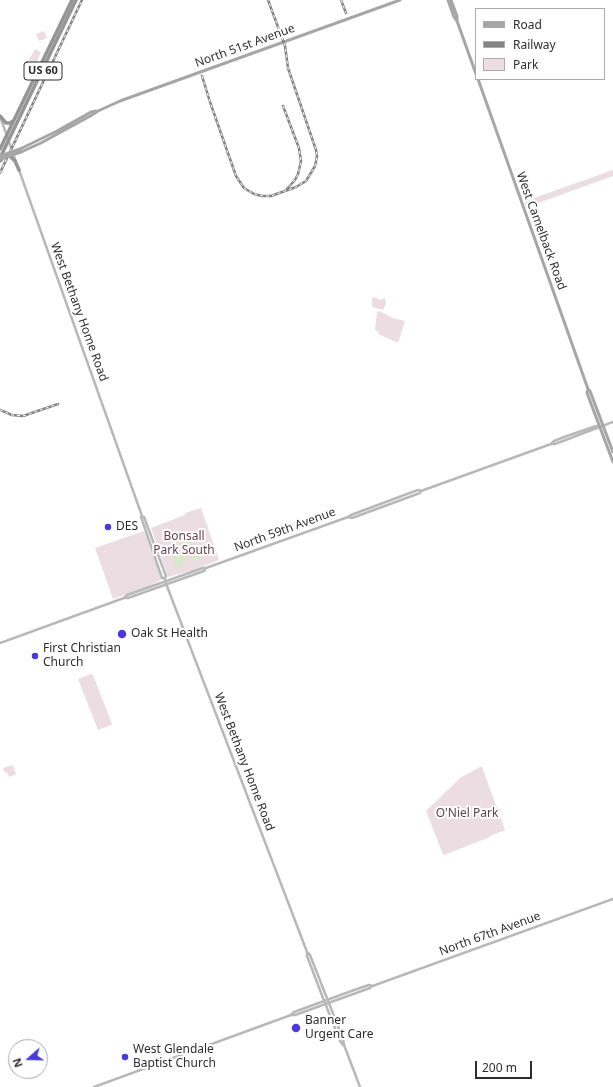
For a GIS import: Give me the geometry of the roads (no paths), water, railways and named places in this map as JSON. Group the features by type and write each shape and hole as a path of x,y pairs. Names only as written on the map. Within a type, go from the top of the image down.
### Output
{"highway":[{"name":"US 60","path":"0,149 72,0"},
{"name":"US 60","path":"0,159 5,140 14,131 76,0"},
{"path":"0,115 7,123 11,123 15,119"},
{"path":"5,140 14,131"},
{"path":"0,159 10,156 15,161 19,170"}],"main road":[{"name":"North 51st Avenue","path":"0,159 56,135 98,111 129,97 400,0"},
{"path":"448,0 475,71"},
{"path":"451,0 457,16 457,21"},
{"name":"West Camelback Road","path":"478,80 588,389 590,391 613,462"},
{"name":"West Bethany Home Road","path":"0,115 5,140 19,170 142,516 144,517 162,578 166,581"},
{"name":"North 59th Avenue","path":"0,643 124,598 128,598 166,581 204,571 206,568 348,517 352,518 372,511 420,493 421,491 613,422"},
{"name":"West Camelback Road","path":"601,426 613,452"},
{"name":"West Bethany Home Road","path":"142,516 140,517 151,536 166,576 166,581 307,952 310,955 340,1041 344,1045 360,1087"},
{"name":"North 67th Avenue","path":"94,1087 613,899"}],"railway":[{"path":"0,173 82,0"},
{"path":"202,76 236,176 244,188 254,194 271,196 296,187 306,181 315,166 317,156 316,150 288,68 285,46 268,0"},
{"path":"341,0 346,13"},
{"path":"283,106 299,148 301,161 298,174 287,189"},
{"path":"0,410 12,415 23,416 58,404"}],"place":[{"name":"DES","path":"108,527"},
{"name":"Oak St Health","path":"122,634"},
{"name":"First Christian Church","path":"35,656"},
{"name":"Banner Urgent Care","path":"296,1028"},
{"name":"West Glendale Baptist Church","path":"125,1057"}],"park label":[{"name":"Bonsall Park South","path":"184,544"},
{"name":"O'Niel Park","path":"467,814"}]}
